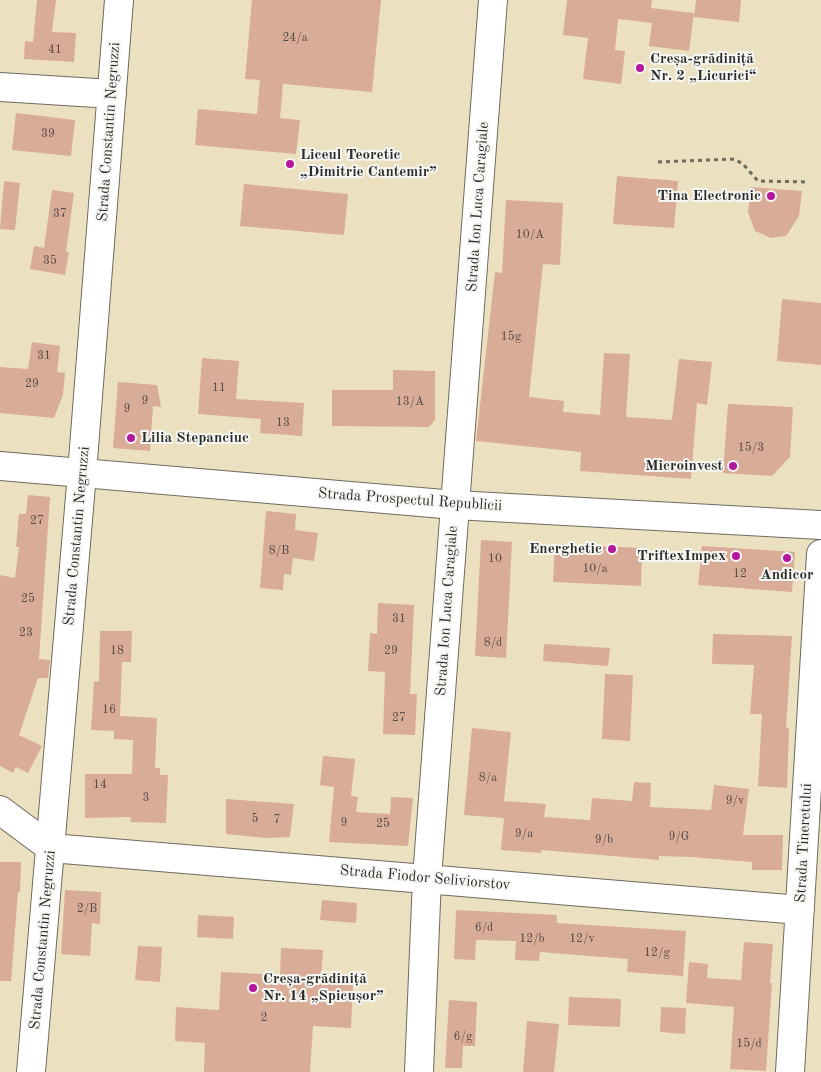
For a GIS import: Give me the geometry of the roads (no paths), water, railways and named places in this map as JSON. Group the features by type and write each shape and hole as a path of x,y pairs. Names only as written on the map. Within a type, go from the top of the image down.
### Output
{"street":[{"name":"Strada Constantin Negruzzi","path":"31,1072 82,473 119,0"},
{"name":"Strada Ion Luca Caragiale","path":"418,1072 427,878 493,0"},
{"path":"0,87 112,94"},
{"name":"Strada Prospectul Republicii","path":"0,466 455,505 821,525"},
{"name":"Strada Tineretului","path":"790,1072 821,554"},
{"path":"0,810 51,848"},
{"name":"Strada Fiodor Seliviorstov","path":"51,848 800,910"}],"place":[{"name":"Creșa-grădiniță Nr. 2 „Licurici“","path":"640,68"},
{"name":"Liceul Teoretic „Dimitrie Cantemir”","path":"290,164"},
{"name":"Tina Electronic","path":"771,196"},
{"name":"Lilia Stepanciuc","path":"131,438"},
{"name":"Microinvest","path":"733,466"},
{"name":"Energhetic","path":"612,549"},
{"name":"TriftexImpex","path":"736,556"},
{"name":"Andicor","path":"787,558"},
{"name":"Creșa-grădiniță Nr. 14 „Spicușor”","path":"253,988"}]}
